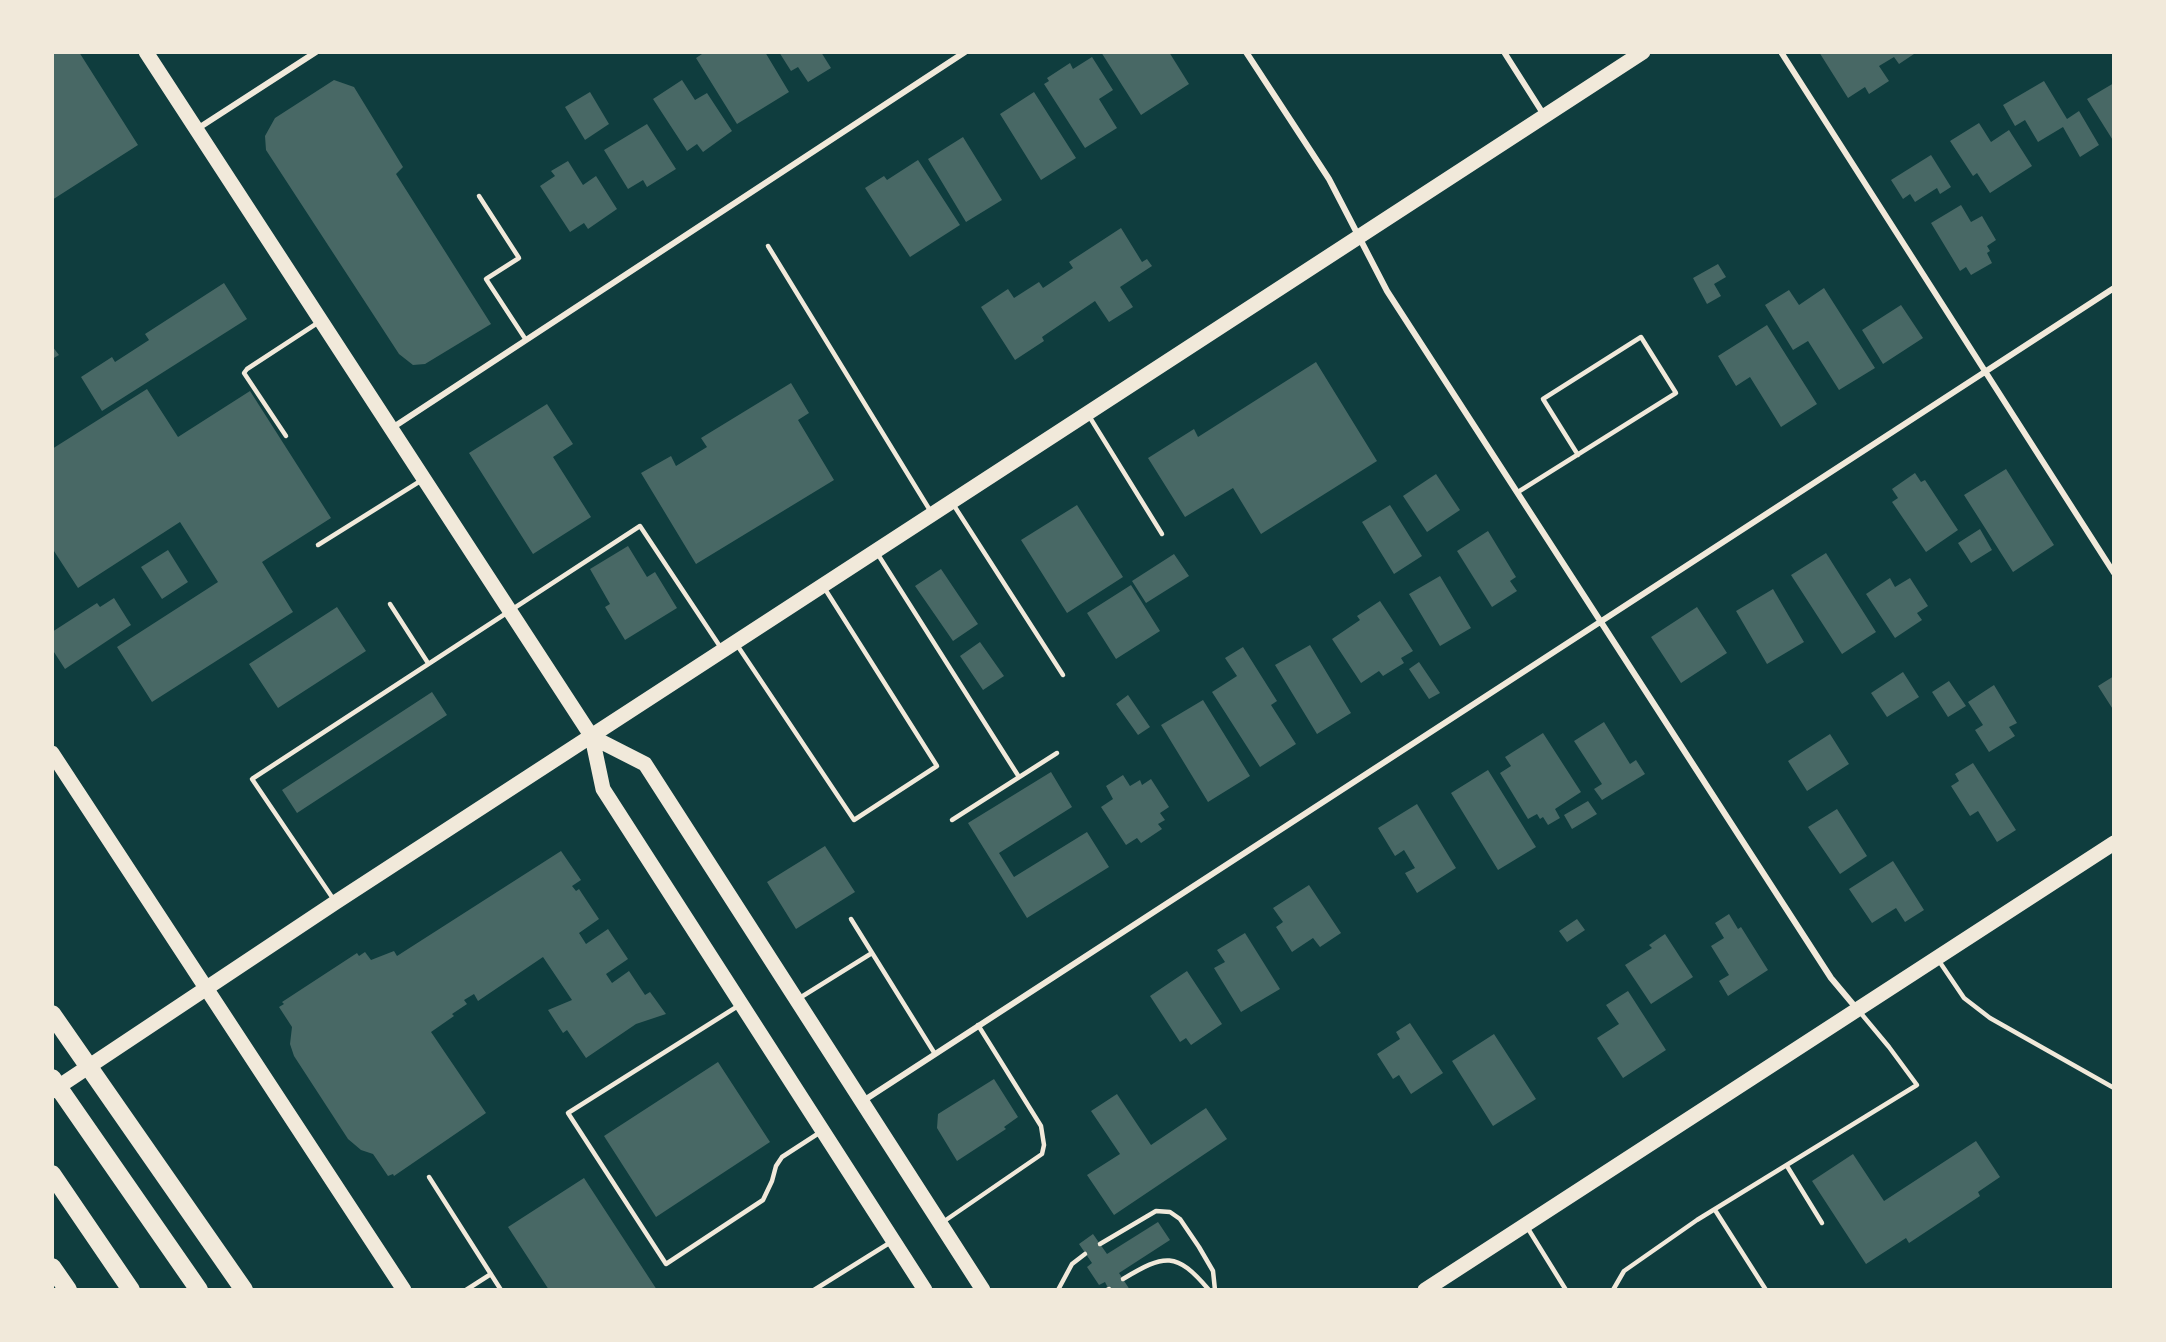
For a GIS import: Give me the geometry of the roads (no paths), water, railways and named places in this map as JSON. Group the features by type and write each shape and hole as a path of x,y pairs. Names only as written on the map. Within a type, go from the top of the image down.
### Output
{"highway":[{"path":"52,1014 158,1163 244,1290"},
{"path":"52,1078 199,1290"},
{"path":"52,1174 131,1290"},
{"path":"52,1267 68,1290"}],"main road":[{"path":"146,52 592,737 603,789 925,1290"},
{"path":"52,1091 336,902 1643,52"},
{"path":"592,737 645,764 983,1290"},
{"path":"52,753 404,1290"},
{"path":"1425,1290 2114,843"}],"street":[{"path":"196,130 316,52"},
{"path":"392,429 965,52"},
{"path":"1246,52 1329,179 1388,291 1831,978 1857,1009"},
{"path":"1504,52 1545,117"},
{"path":"1781,52 2114,573"},
{"path":"862,1101 2114,288"}],"lane":[{"path":"479,196 519,258 486,279 526,340"},
{"path":"768,246 932,514"},
{"path":"286,436 244,373 322,320"},
{"path":"1518,492 1578,455 1676,393 1641,337 1543,399 1578,455"},
{"path":"1088,413 1162,534"},
{"path":"318,546 424,478"},
{"path":"951,502 1063,675"},
{"path":"336,902 252,778 640,526 854,820 864,814 937,766 823,585"},
{"path":"876,551 1019,777"},
{"path":"390,604 428,663"},
{"path":"952,820 1057,753"},
{"path":"851,919 935,1054"},
{"path":"796,1000 872,953"},
{"path":"1937,958 1964,998 1989,1018 2114,1088"},
{"path":"740,1004 568,1113 666,1264 762,1200 782,1157 822,1132"},
{"path":"1613,1290 1624,1271 1715,1210 1917,1085 1857,1009"},
{"path":"941,1223 1042,1154 1044,1145 1041,1126 978,1025"},
{"path":"1787,1166 1822,1223"},
{"path":"429,1177 501,1290"},
{"path":"1715,1210 1766,1290"},
{"path":"1100,1244 1156,1211 1170,1212 1180,1219 1213,1271 1215,1290"},
{"path":"1525,1225 1566,1290"},
{"path":"814,1290 893,1240"},
{"path":"1058,1290 1072,1264 1085,1254"},
{"path":"1123,1279 1147,1265 1162,1260 1178,1261 1195,1274 1209,1290"},
{"path":"466,1290 491,1274"}]}
